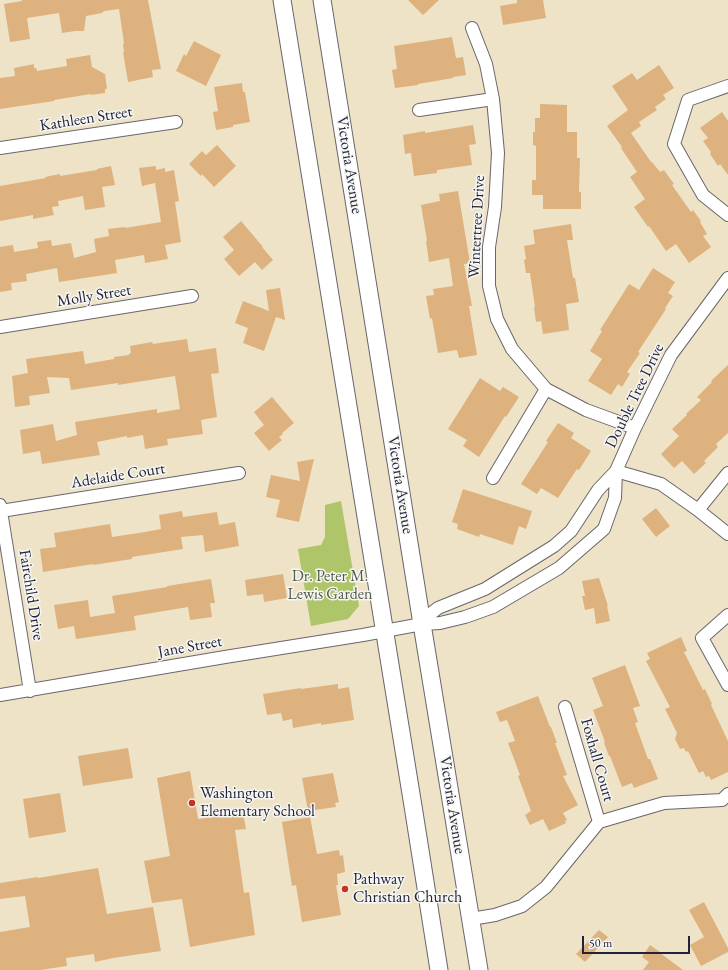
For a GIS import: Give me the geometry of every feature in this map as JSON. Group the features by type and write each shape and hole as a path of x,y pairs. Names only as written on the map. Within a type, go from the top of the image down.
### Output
{"main road":[{"path":"282,0 439,970"},
{"name":"Victoria Avenue","path":"322,0 479,970"}],"street":[{"name":"Wintertree Drive","path":"472,28 486,64 493,99 498,153 489,247 490,286 497,319 512,349 546,389 586,410 635,428"},
{"path":"728,86 688,100 674,144 703,194 728,215"},
{"path":"419,110 493,99"},
{"name":"Kathleen Street","path":"0,148 176,122"},
{"name":"Double Tree Drive","path":"422,624 429,615 438,608 485,589 554,546 571,531 598,490 616,471 635,428 671,355 728,278"},
{"name":"Molly Street","path":"0,327 192,296"},
{"path":"493,478 546,389"},
{"name":"Double Tree Drive","path":"385,632 422,624 440,623 465,617 493,607 559,568 604,529 615,498 616,471"},
{"path":"616,471 661,484 698,510 728,534"},
{"name":"Adelaide Court","path":"0,508 239,473"},
{"path":"698,510 728,473"},
{"name":"Fairchild Drive","path":"0,508 30,690"},
{"path":"728,615 702,638 728,686"},
{"name":"Jane Street","path":"0,695 385,632"},
{"name":"Foxhall Court","path":"566,707 599,822"},
{"path":"471,919 522,906 546,887 599,822 664,803 722,800 728,794"}],"green space":[{"name":"Dr. Peter M. Lewis Garden","path":"341,501 359,606 348,619 311,626 298,549 321,545 325,537 325,505"}],"building":[{"path":"22,0 148,0 161,69 152,70 153,77 128,82 123,52 124,43 119,9 86,16 84,31 62,33 59,13 27,18 30,39 10,42 4,4"},
{"path":"408,0 439,0 423,15"},
{"path":"517,0 543,0 546,18 503,25 500,6 517,3"},
{"path":"452,37 456,58 463,57 466,75 395,88 392,70 397,69 394,46"},
{"path":"194,41 221,55 206,86 176,71 184,54 186,56"},
{"path":"90,55 92,67 105,74 107,89 105,89 105,93 0,109 0,78 15,76 14,68 34,64 34,68 36,68 37,71 67,66 66,59"},
{"path":"659,65 674,88 663,95 666,99 655,107 657,110 639,122 641,126 631,133 651,162 660,172 664,170 674,184 672,185 691,212 693,210 701,221 700,222 707,234 703,236 711,247 689,263 676,244 666,251 634,207 645,199 630,177 637,172 607,126 628,110 612,86 632,73 637,80"},
{"path":"242,83 250,122 216,130 213,112 218,111 214,87"},
{"path":"540,104 567,105 567,132 577,132 577,158 580,158 579,192 581,192 581,209 543,209 543,195 532,195 532,180 536,180 536,146 533,145 533,132 535,132 535,118 540,118"},
{"path":"722,112 728,121 728,175 720,164 718,166 710,154 711,152 703,141 708,138 700,128"},
{"path":"473,125 476,144 469,145 472,165 437,170 437,173 414,176 411,153 405,154 403,135"},
{"path":"217,145 236,166 214,187 202,174 201,176 189,164 202,151 206,155"},
{"path":"111,166 115,185 102,187 105,207 85,210 83,196 58,201 59,206 52,207 54,215 33,219 33,215 0,221 0,186 60,174 60,176 97,170"},
{"path":"156,166 156,170 165,168 165,172 174,170 179,201 175,202 181,242 165,245 168,259 145,263 144,255 115,260 117,273 59,282 57,268 26,274 27,281 11,283 12,290 0,292 0,247 13,245 14,252 38,248 37,242 51,240 52,246 71,243 74,258 96,252 94,239 109,236 108,229 125,228 161,222 155,183 142,186 139,168"},
{"path":"458,191 470,263 464,264 472,306 469,306 477,355 459,358 457,350 438,353 432,318 430,319 426,296 434,295 433,289 453,286 449,258 429,262 421,205 440,201 439,194"},
{"path":"241,221 273,260 262,270 255,262 239,276 224,259 234,250 223,237"},
{"path":"571,224 573,240 567,240 573,278 575,278 579,302 566,304 569,330 543,334 541,321 536,322 530,273 526,273 524,246 535,244 533,230"},
{"path":"653,268 675,282 668,293 673,296 638,352 640,353 627,372 630,374 622,387 618,384 611,395 588,381 602,359 590,351 602,331 600,330 629,284 639,290"},
{"path":"280,288 285,320 276,317 264,351 243,343 248,328 235,323 243,301 269,311 266,290"},
{"path":"187,339 189,352 216,348 219,373 211,374 217,417 201,420 203,434 167,439 168,445 145,449 143,435 127,438 127,436 97,442 100,455 42,464 40,451 23,454 20,430 53,424 56,441 77,435 75,422 157,409 157,413 180,409 175,376 118,385 118,383 71,390 69,378 47,377 50,393 29,396 30,405 15,407 12,376 28,373 26,359 83,351 85,364 129,355 131,353 130,346 152,342 153,344"},
{"path":"728,365 728,433 716,444 718,447 704,461 706,463 694,474 682,461 674,468 661,454 679,436 672,429 701,400 697,397"},
{"path":"480,378 500,391 503,387 519,397 479,457 463,446 467,440 448,429"},
{"path":"272,397 294,423 279,437 282,440 269,451 254,433 264,425 254,412"},
{"path":"558,423 574,433 571,438 591,451 558,498 541,488 537,494 521,484 548,442 546,441"},
{"path":"314,459 299,522 276,517 280,500 266,497 271,475 300,481 297,462"},
{"path":"463,489 532,511 526,529 519,526 513,545 480,534 479,537 457,529 458,524 452,522"},
{"path":"656,508 670,526 656,537 642,519"},
{"path":"182,511 183,517 217,512 219,525 235,522 239,546 205,552 203,535 181,537 183,549 132,557 132,559 43,572 40,549 56,547 54,533 110,524 112,537 145,532 161,529 159,515"},
{"path":"283,574 287,598 264,602 263,594 247,596 245,580"},
{"path":"599,578 608,606 610,621 596,624 594,608 585,610 582,596 585,596 582,581"},
{"path":"211,579 215,603 210,603 212,617 190,620 188,607 134,616 136,630 76,639 74,626 58,629 54,605 88,600 90,617 115,613 112,596"},
{"path":"681,637 687,651 684,652 703,690 705,689 728,741 728,772 711,780 709,776 706,777 703,771 699,773 688,751 686,752 684,748 680,749 675,739 677,733 665,709 670,707 646,661 650,659 647,653"},
{"path":"625,665 640,706 633,708 638,722 635,723 648,759 650,759 658,779 634,788 632,783 622,787 604,743 605,742 593,710 603,706 592,678"},
{"path":"338,684 338,689 349,687 354,720 321,725 321,723 293,728 292,719 283,721 281,713 267,715 263,694"},
{"path":"538,696 557,743 555,743 567,775 563,776 578,805 563,813 567,820 565,821 566,823 549,831 543,819 530,825 525,815 531,811 508,743 515,741 507,720 500,722 496,712"},
{"path":"128,748 133,778 83,786 78,756"},
{"path":"190,771 198,819 243,813 246,829 235,830 244,893 249,892 255,935 190,947 182,899 152,903 144,861 170,856 157,778"},
{"path":"333,773 339,802 335,803 336,807 308,811 302,778"},
{"path":"60,793 66,832 29,838 23,799"},
{"path":"310,817 317,854 339,850 340,856 343,855 345,872 337,874 338,885 336,885 341,915 302,922 296,885 292,886 282,822"},
{"path":"98,868 107,914 153,907 161,951 95,962 94,954 66,958 67,966 40,970 0,970 0,932 30,927 25,896 0,899 0,883"},
{"path":"704,902 728,948 728,952 701,966 690,945 704,937 689,910"},
{"path":"599,930 608,937 585,962 576,954"},
{"path":"650,945 683,970 643,970 649,962 642,957"}],"place":[{"name":"Washington Elementary School","path":"192,803"},
{"name":"Pathway Christian Church","path":"345,889"}]}
